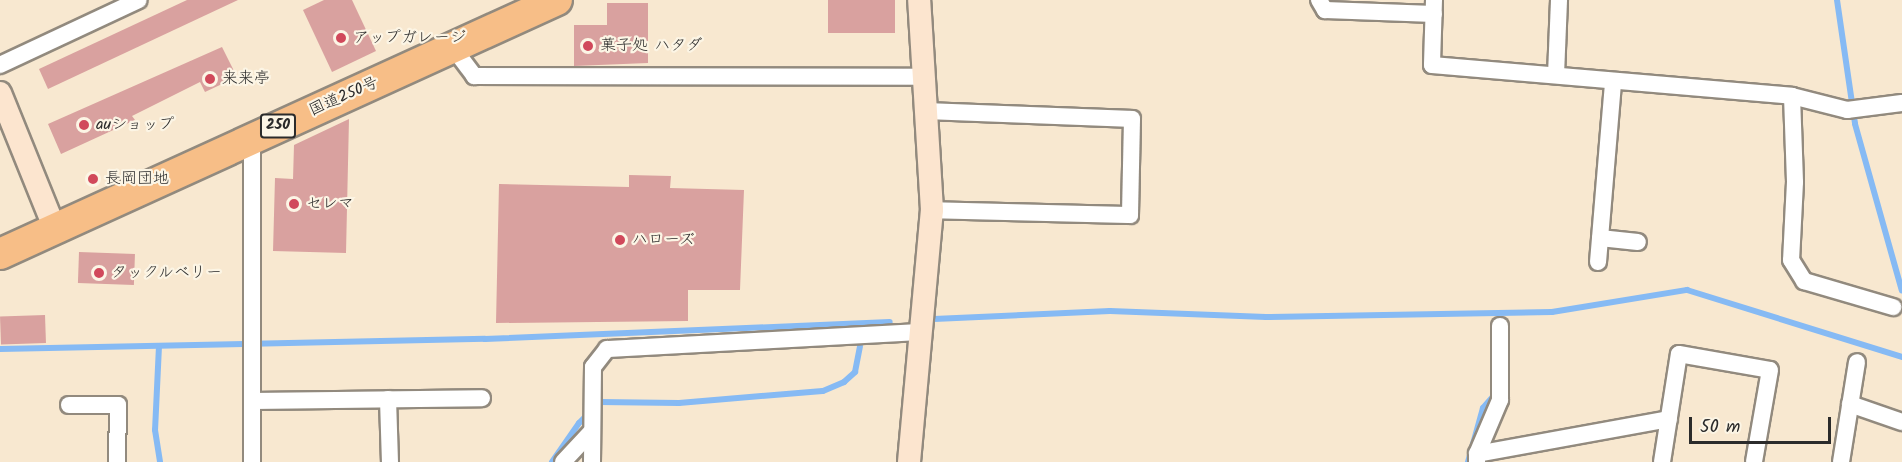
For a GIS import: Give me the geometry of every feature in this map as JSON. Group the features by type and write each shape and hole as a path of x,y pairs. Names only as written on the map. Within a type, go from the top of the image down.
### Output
{"highway":[{"name":"国道250号","path":"0,254 252,138 454,49 557,0"}],"street":[{"path":"0,65 139,0"},
{"path":"909,462 932,210 919,0"},
{"path":"1319,0 1325,10 1434,7 1432,65 1792,96 1852,110 1902,103"},
{"path":"1556,75 1558,0"},
{"path":"454,49 474,76 924,77"},
{"path":"1598,262 1613,82"},
{"path":"0,93 55,229"},
{"path":"1792,96 1795,182 1791,260 1804,281 1893,307"},
{"path":"927,111 1132,119 1130,215 932,210"},
{"path":"252,138 252,462"},
{"path":"1600,238 1638,242"},
{"path":"1477,458 1500,400 1500,326"},
{"path":"591,462 593,367 608,349 921,332"},
{"path":"1662,462 1679,354 1770,370 1754,462"},
{"path":"1841,462 1857,362"},
{"path":"252,401 482,398"},
{"path":"388,399 390,462"},
{"path":"1850,404 1902,422"},
{"path":"69,405 118,405 117,462"},
{"path":"1477,458 1669,419"},
{"path":"563,462 592,431"}],"building":[{"path":"187,0 238,0 48,89 39,69"},
{"path":"324,0 352,0 376,51 332,72 303,10"},
{"path":"828,0 895,0 895,33 828,33"},
{"path":"607,3 648,3 648,63 574,66 574,25 607,25"},
{"path":"222,47 237,77 205,92 200,82 132,116 135,120 61,154 48,124"},
{"path":"349,119 346,253 273,251 275,178 293,179 294,145"},
{"name":"ハローズ","path":"629,175 671,176 670,188 744,190 740,290 688,290 688,321 496,323 499,184 629,187"},
{"path":"79,252 135,254 134,285 78,283"},
{"path":"45,315 46,343 1,345 0,317"}],"waterway":[{"path":"1837,0 1855,124 1902,291"},
{"path":"934,319 1110,311 1266,317 1552,312 1687,290 1902,357"},
{"path":"0,349 485,339 890,322"},
{"path":"159,346 155,430 160,462"},
{"path":"552,462 579,423 600,402 679,403 823,391 844,382 855,372 860,346"},
{"path":"1468,462 1483,408 1497,392"}],"place":[{"name":"アップガレージ","path":"341,38"},
{"name":"菓子処 ハタダ","path":"588,46"},
{"name":"来来亭","path":"210,79"},
{"name":"auショップ","path":"84,125"},
{"name":"長岡団地","path":"93,179"},
{"name":"セレマ","path":"294,204"},
{"name":"ハローズ","path":"620,240"},
{"name":"タックルベリー","path":"99,273"}]}
